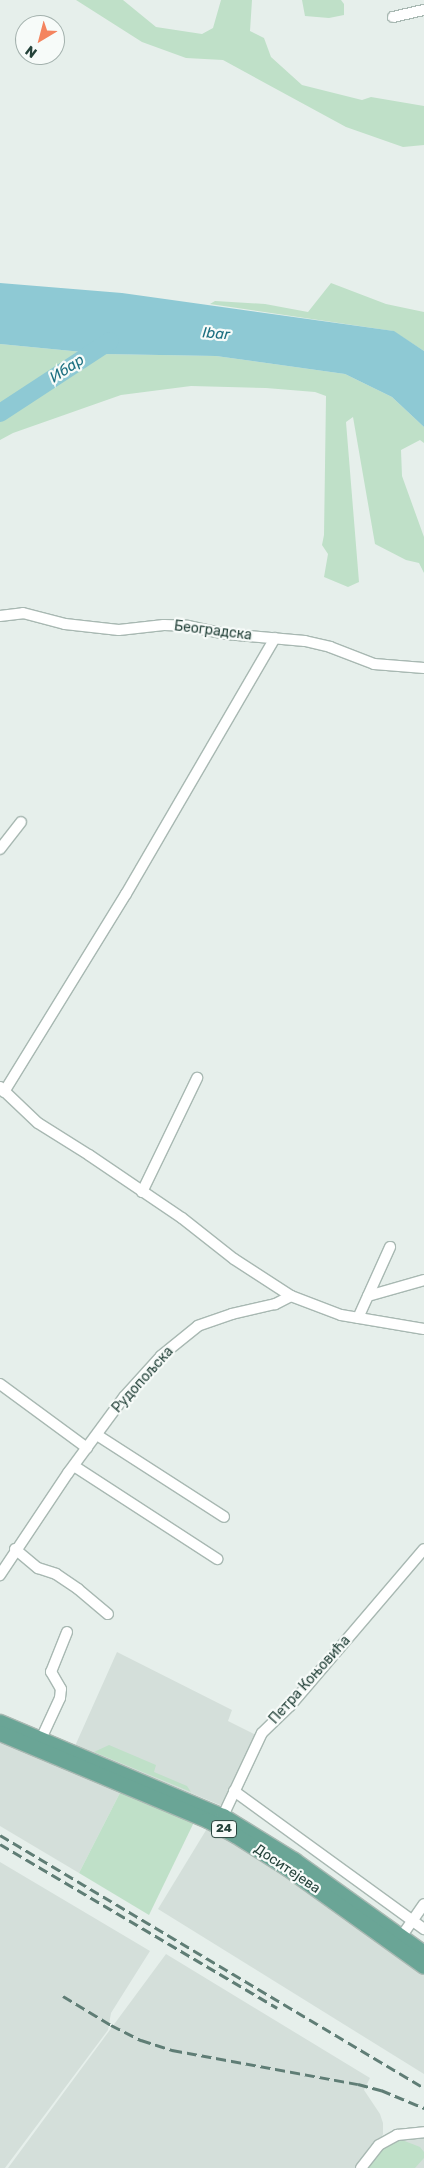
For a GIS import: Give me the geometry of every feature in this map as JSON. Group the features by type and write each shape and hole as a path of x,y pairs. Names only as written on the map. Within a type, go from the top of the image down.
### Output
{"main road":[{"name":"Доситејева","path":"0,1722 221,1821 294,1860 424,1953"},
{"name":"Доситејева","path":"0,1733 221,1821 424,1966"}],"street":[{"path":"393,17 424,10"},
{"name":"Београдска","path":"0,616 23,613 92,628 119,630 164,625 188,626 226,634 274,638 330,647 374,664 424,668"},
{"path":"274,638 126,894 2,1090 38,1124 89,1155 182,1218 234,1259 291,1296 330,1312 424,1329"},
{"path":"0,848 21,822"},
{"path":"142,1192 197,1078"},
{"path":"358,1318 390,1248"},
{"path":"368,1296 424,1280"},
{"name":"Рудопољска","path":"0,1575 16,1549 124,1397 161,1356 198,1326 232,1314 275,1304 291,1296"},
{"path":"0,1384 87,1448"},
{"path":"97,1434 224,1517"},
{"path":"74,1466 217,1559"},
{"name":"Петра Коњовића","path":"221,1821 262,1733 290,1706 424,1548"},
{"path":"16,1549 38,1568 56,1574 108,1614"},
{"path":"41,1739 60,1698 61,1689 51,1672 67,1632"},
{"path":"234,1791 424,1929"},
{"path":"401,1937 424,1904"},
{"path":"361,2168 378,2145 397,2135 424,2132"}],"shaded area":[{"path":"117,1652 232,1710 228,1721 256,1735 225,1807 75,1746"},
{"path":"0,1733 124,1785 79,1873 0,1826"},
{"path":"211,1822 424,1966 424,2074 158,1909"},
{"path":"0,1862 150,1951 111,2013 108,2030 5,2168 0,2168"},
{"path":"166,1954 370,2078 364,2090 380,2114 383,2123 383,2134 379,2144 424,2132 424,2168 8,2168"}],"green space":[{"path":"76,0 123,0 156,27 202,34 213,28 221,0 252,0 250,31 264,38 271,57 302,85 362,100 371,97 424,106 424,145 403,147 346,127 223,60 186,58 142,42"},
{"path":"302,0 341,0 344,4 344,15 329,18 305,16"},
{"path":"331,283 386,304 424,312 424,351 393,331 210,304 215,301 265,304 308,312"},
{"path":"0,344 103,354 216,356 345,374 392,397 424,427 424,443 420,440 401,450 402,476 424,537 424,573 419,563 406,560 375,544 353,417 346,422 359,582 348,587 324,577 328,554 322,545 324,535 326,396 315,392 266,388 191,386 121,395 13,433 0,440"},
{"path":"109,1745 156,1765 154,1772 187,1786 191,1792 94,1752"},
{"path":"124,1785 197,1816 149,1915 79,1873"},
{"path":"402,2140 420,2147 424,2152 424,2158 415,2168 361,2168 379,2145"}],"water":[{"name":"Ibar","path":"0,283 122,293 394,331 424,351 424,427 392,397 345,374 216,356 103,354 0,344"}],"waterway":[{"name":"Ибар","path":"0,413 110,341"}],"railway":[{"path":"0,1835 424,2088"},
{"path":"0,1844 277,2008"},
{"path":"63,1996 111,2025 141,2040 172,2050 358,2084 381,2090 424,2108"}]}
